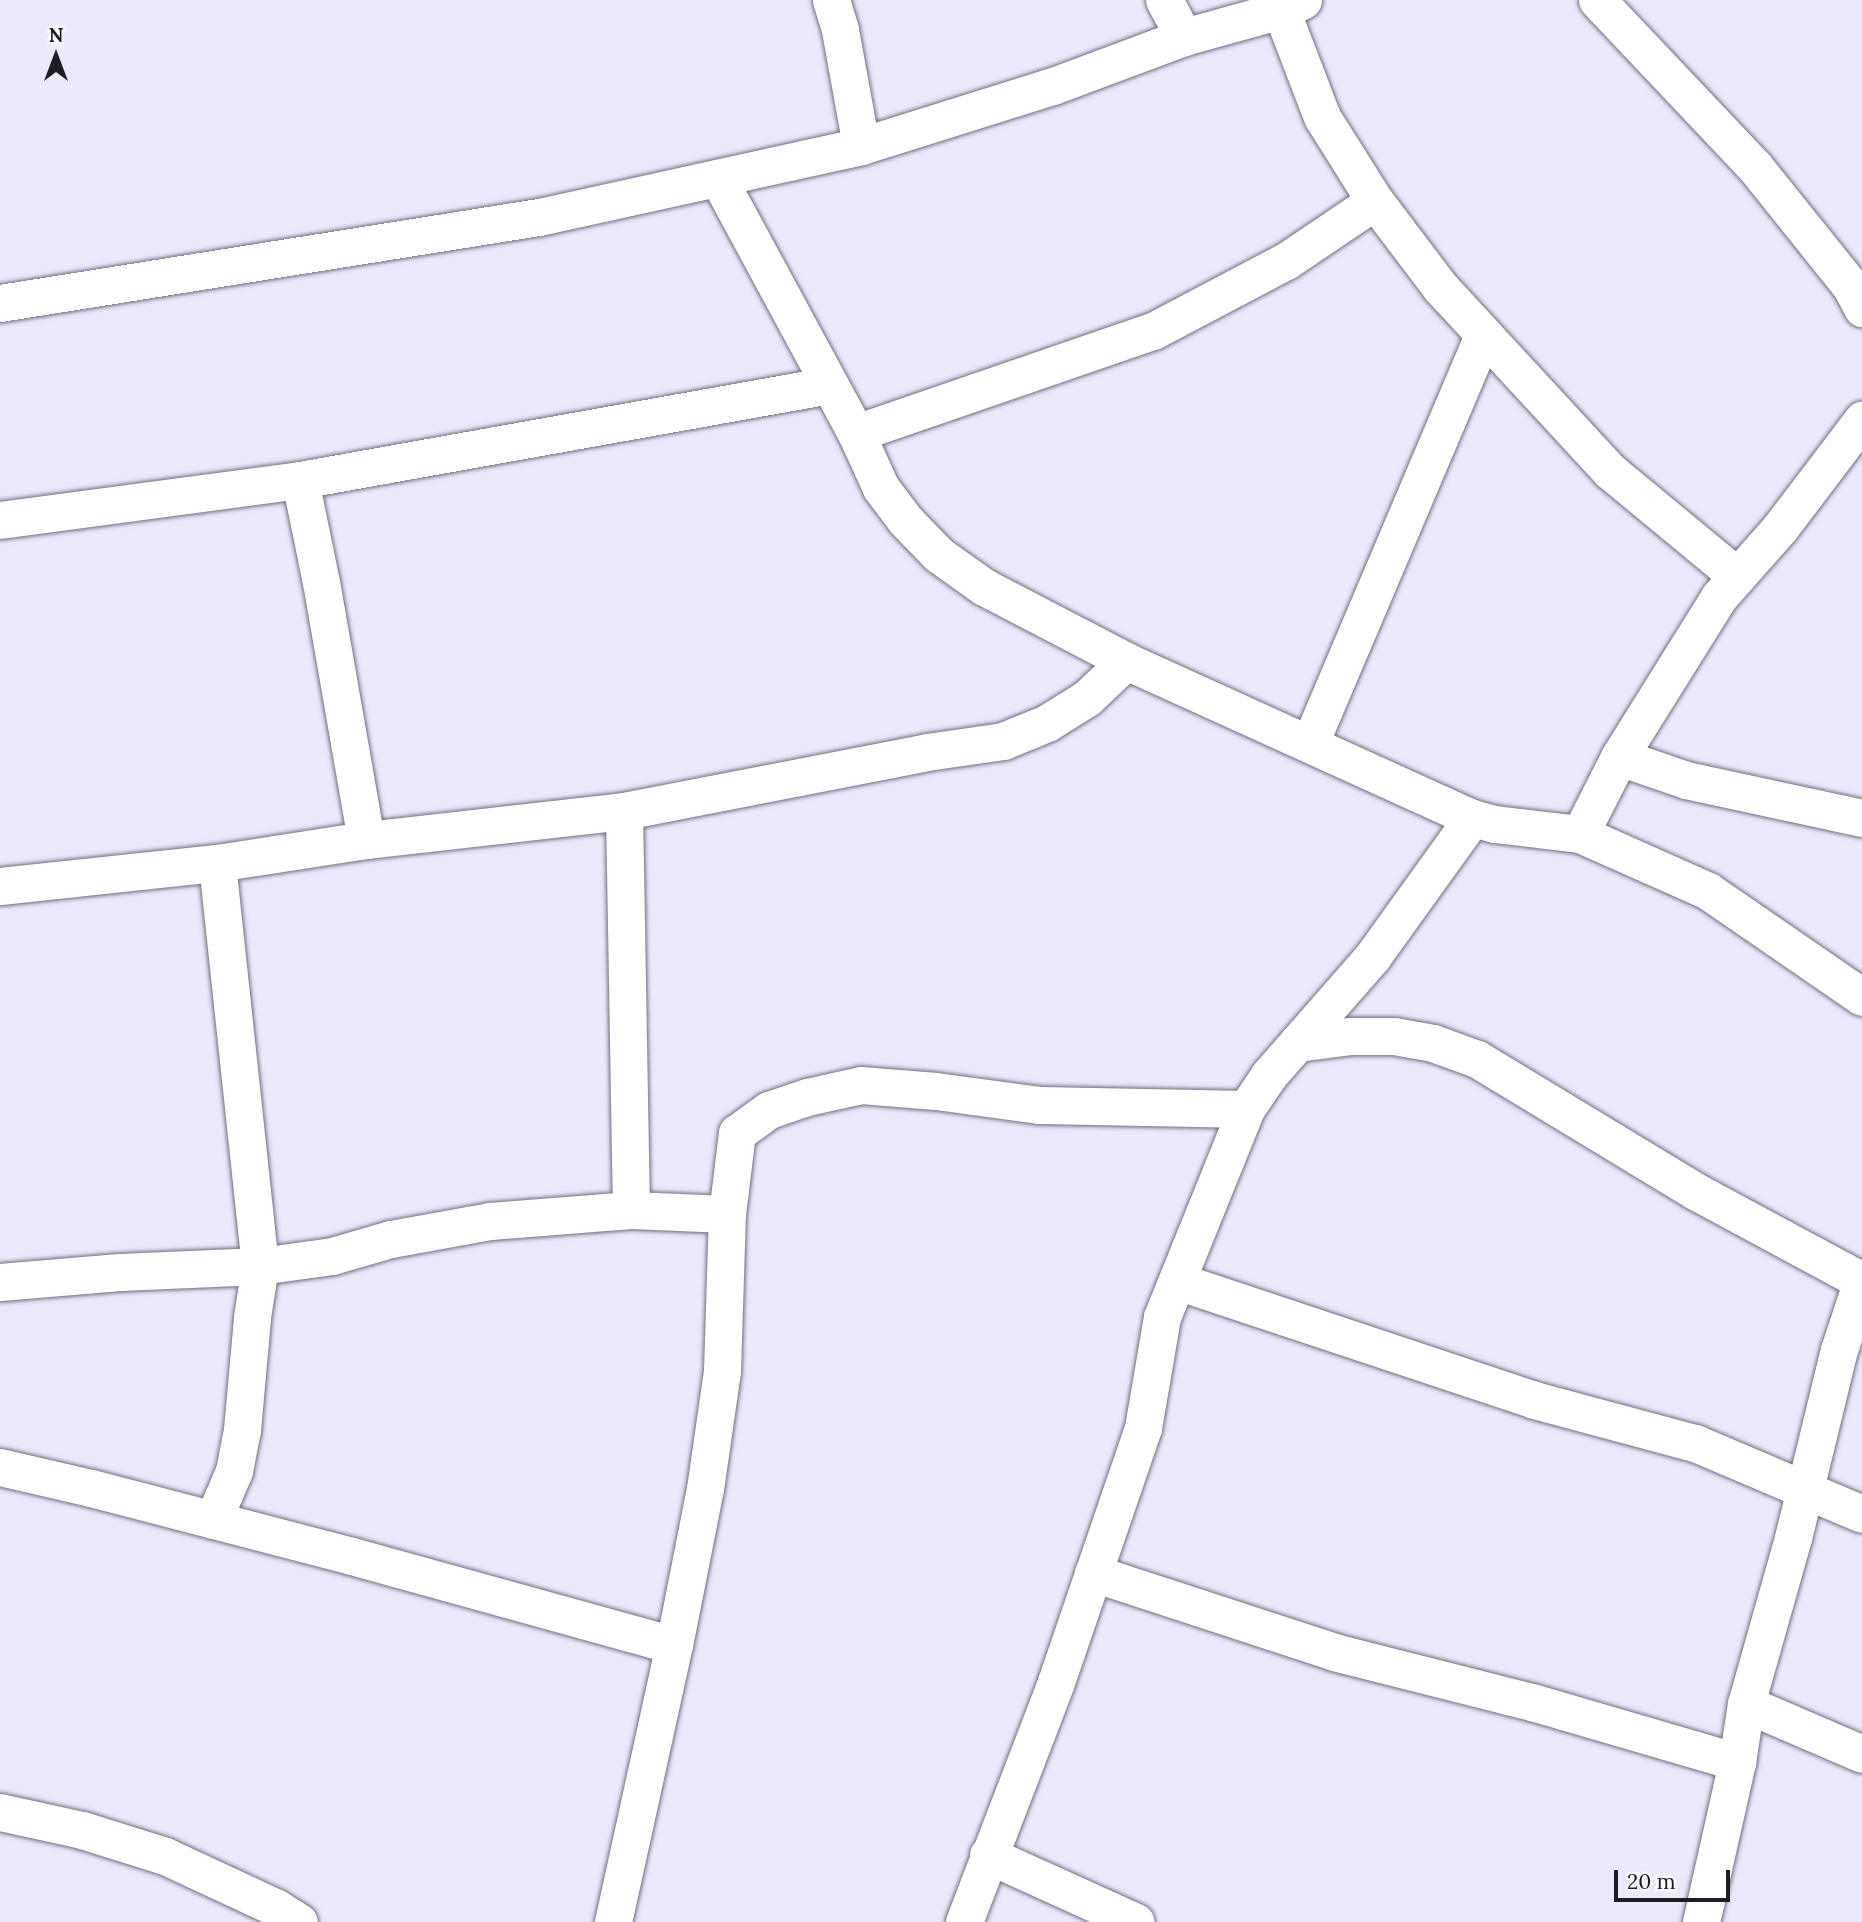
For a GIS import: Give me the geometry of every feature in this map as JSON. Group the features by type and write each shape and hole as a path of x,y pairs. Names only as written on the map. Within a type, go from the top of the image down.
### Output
{"street":[{"path":"831,0 840,30 862,146"},
{"path":"1164,0 1184,37"},
{"path":"1597,0 1755,167 1851,287 1862,308"},
{"path":"0,303 539,217 862,146 1052,86 1184,37 1292,5 1322,117 1375,201 1440,287 1610,471 1737,576"},
{"path":"718,178 856,433 881,488 904,519 939,555 984,587 1126,661 1472,818 1527,829 1580,834 1707,891 1840,985 1862,997"},
{"path":"856,433 1153,331 1286,261 1375,201"},
{"path":"1310,743 1484,334"},
{"path":"0,520 300,480 830,385"},
{"path":"1580,834 1619,757 1719,597 1780,528 1862,421"},
{"path":"300,480 321,582 366,840"},
{"path":"0,886 217,863 366,840 624,811 927,752 1003,741 1047,723 1087,698 1126,661"},
{"path":"1619,757 1686,780 1862,818"},
{"path":"624,811 631,1210"},
{"path":"964,1922 1056,1682 1143,1428 1163,1317 1246,1109 1269,1075 1373,956 1472,818"},
{"path":"213,1520 234,1471 242,1430 252,1317 260,1266 217,863"},
{"path":"1297,1043 1350,1036 1394,1036 1433,1043 1478,1059 1695,1191 1862,1281 1839,1350 1793,1538 1746,1704 1705,1921"},
{"path":"613,1922 705,1489 722,1371 727,1214 737,1133 769,1110 807,1097 861,1085 936,1091 1040,1105 1246,1109"},
{"path":"0,1282 120,1272 260,1266 332,1256 391,1239 489,1221 631,1210 727,1214"},
{"path":"1177,1281 1534,1400 1695,1443 1862,1514"},
{"path":"0,1467 213,1520 674,1645"},
{"path":"1093,1573 1334,1652 1532,1702 1737,1762"},
{"path":"1746,1704 1862,1754"},
{"path":"0,1812 82,1830 165,1856 275,1907 299,1922"},
{"path":"988,1855 1136,1922"}]}
